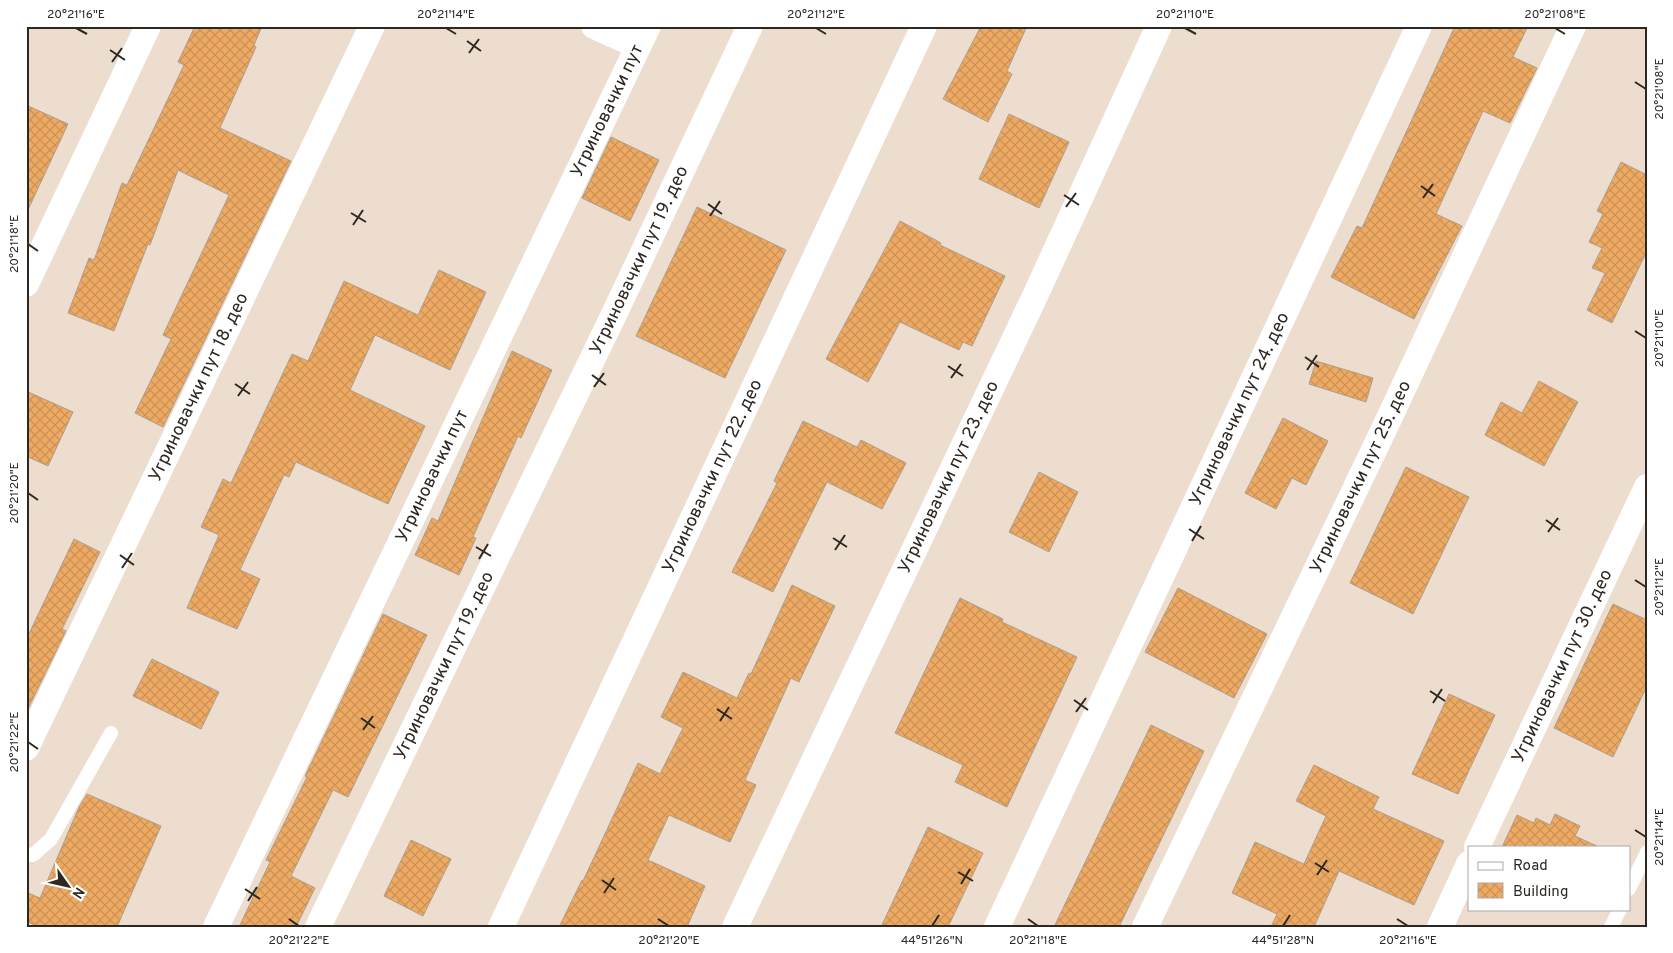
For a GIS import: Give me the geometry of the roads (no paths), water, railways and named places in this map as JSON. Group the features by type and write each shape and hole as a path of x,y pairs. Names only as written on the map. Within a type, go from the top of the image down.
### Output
{"street":[{"path":"26,284 148,26"},
{"name":"Угриновачки пут 18. део","path":"26,748 372,26"},
{"path":"594,26 643,36"},
{"name":"Угриновачки пут 19. део","path":"318,927 618,306 750,26"},
{"name":"Угриновачки пут 22. део","path":"501,927 924,26"},
{"name":"Угриновачки пут 23. део","path":"735,927 991,384 1035,296 1159,26"},
{"name":"Угриновачки пут 24. део","path":"997,927 1419,26"},
{"name":"Угриновачки пут 25. део","path":"1145,927 1381,436 1573,26"},
{"name":"Угриновачки пут","path":"216,927 643,36"},
{"name":"Угриновачки пут 30. део","path":"1478,846 1647,486"},
{"path":"1440,927 1468,866"}],"lane":[{"path":"26,855 33,855 52,839 111,733"},
{"path":"1630,887 1647,852"},
{"path":"1611,927 1620,910"}]}
